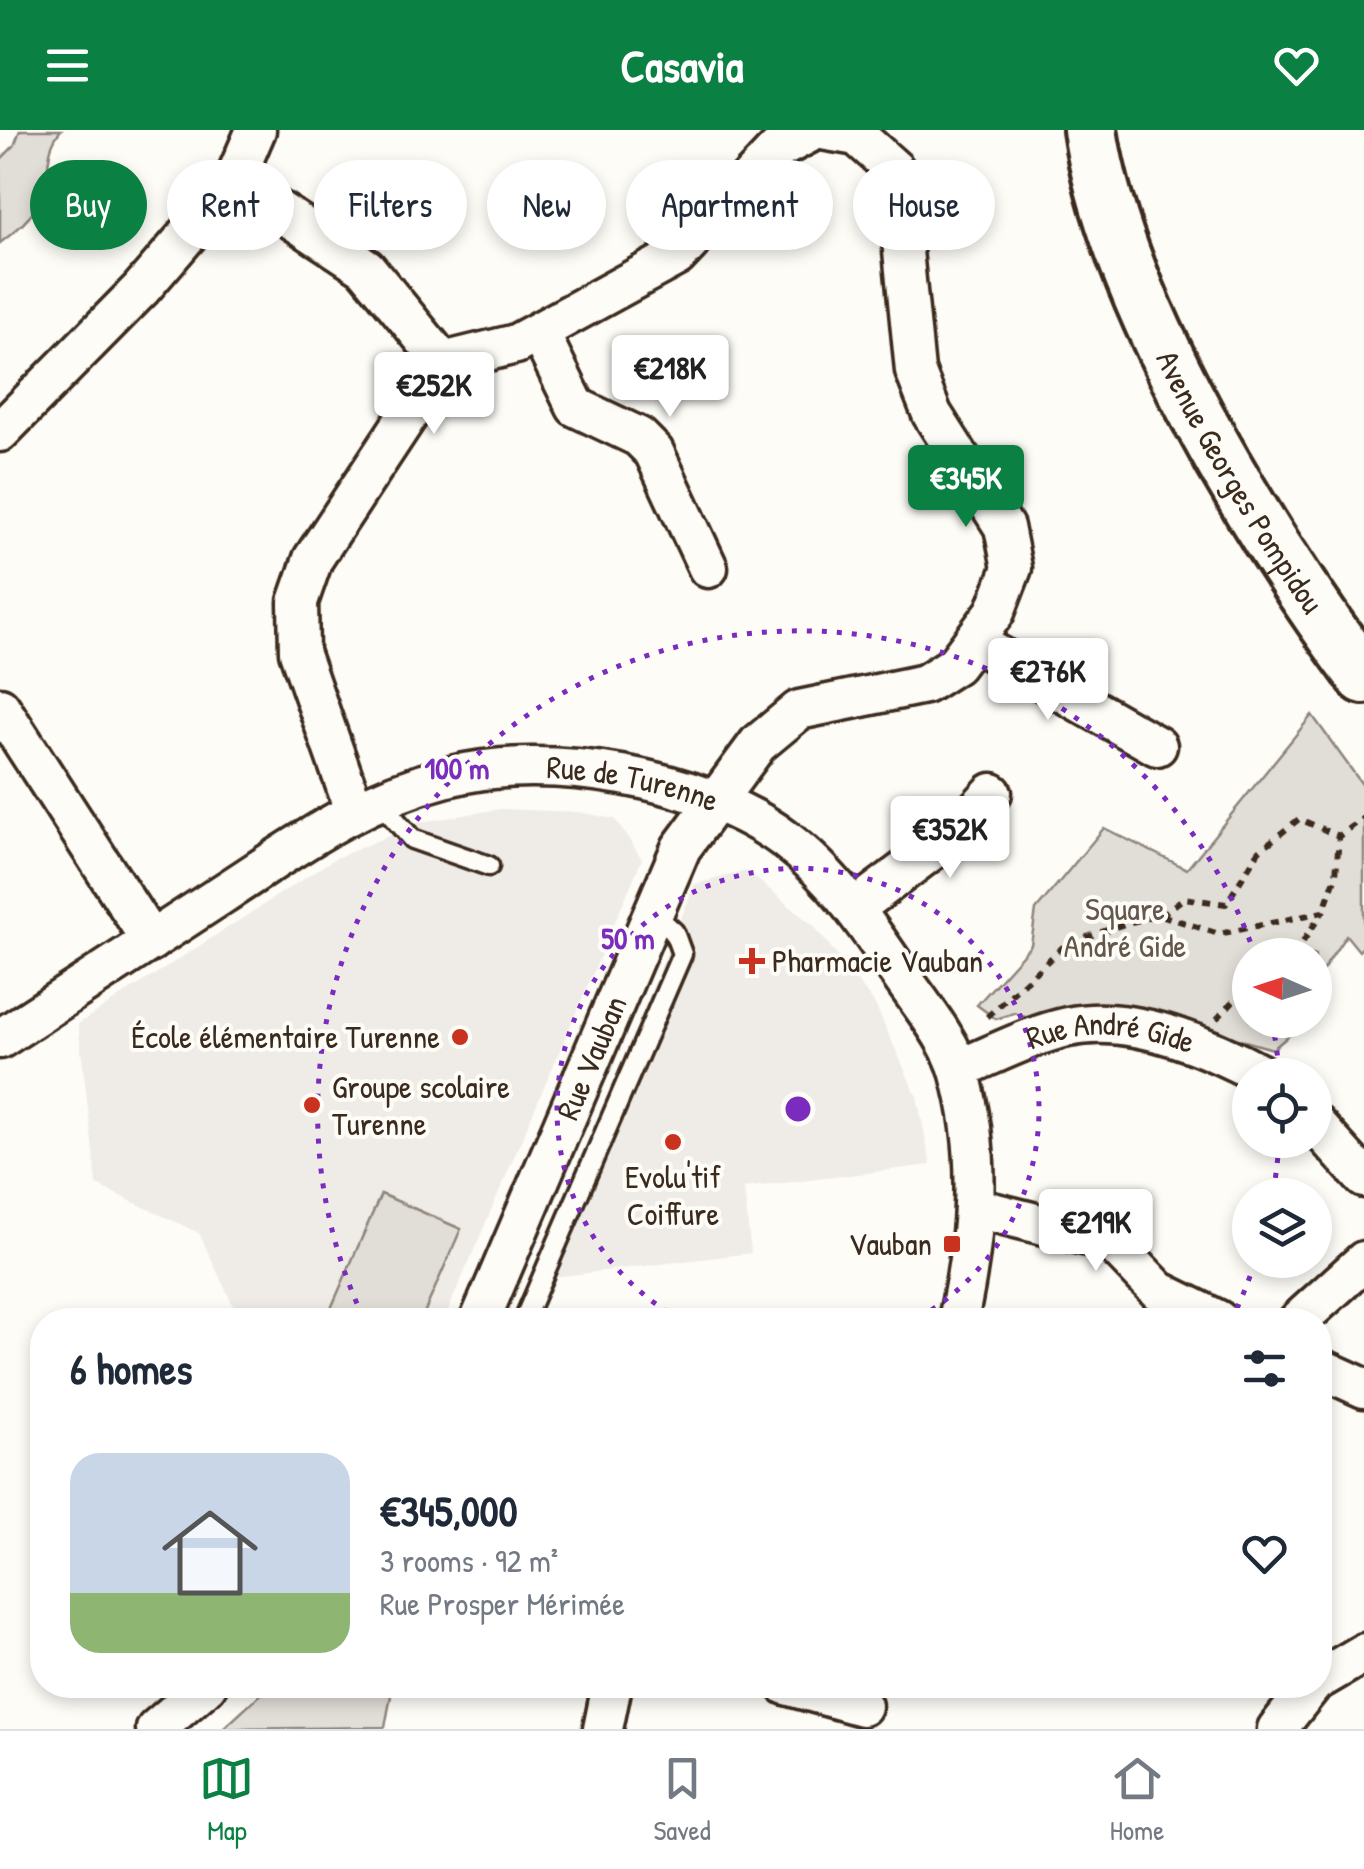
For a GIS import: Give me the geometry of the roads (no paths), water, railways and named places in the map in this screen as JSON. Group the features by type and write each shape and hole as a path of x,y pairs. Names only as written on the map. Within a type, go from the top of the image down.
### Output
{"main road":[{"name":"Avenue Georges Pompidou","path":"1090,130 1096,175 1134,277 1192,409 1332,634 1364,677"},
{"name":"Avenue Georges Pompidou","path":"1117,130 1134,277"}],"street":[{"path":"243,160 256,130"},
{"path":"366,804 299,652 298,602 313,558 443,362 516,344 677,256 776,150 832,131"},
{"name":"Rue Vauban","path":"485,1308 681,848 714,801 758,744 799,710 925,684 955,665 994,612 1012,568 1004,527 932,414 915,371 895,170 857,136 832,131"},
{"path":"294,221 366,268 443,362"},
{"path":"0,432 173,250"},
{"path":"540,332 576,407 639,437 654,452 708,568"},
{"path":"973,641 1157,746"},
{"path":"0,706 151,941"},
{"name":"Rue de Turenne","path":"0,1039 366,804 448,777 508,767 604,770 714,801 786,839 855,908 959,1069 972,1130 976,1208 960,1308"},
{"path":"855,908 956,832 992,792"},
{"name":"Rue André Gide","path":"959,1069 1071,1026 1133,1027 1232,1059"},
{"path":"1332,1143 1364,1178"},
{"path":"976,1208 1112,1242 1159,1291 1194,1308"},
{"path":"1312,1308 1364,1262"},
{"path":"1332,1373 1364,1388"},
{"path":"1332,1669 1364,1654"},
{"path":"156,1729 192,1698"},
{"path":"603,1729 609,1698"},
{"path":"832,1698 863,1707"},
{"path":"1278,1729 1302,1698"}],"lane":[{"path":"366,804 412,839 489,866"},
{"path":"529,1308 682,954 674,932 654,913"}],"place":[{"name":"Pharmacie Vauban","path":"752,961"},
{"name":"École élémentaire Turenne","path":"460,1037"},
{"name":"Groupe scolaire Turenne","path":"312,1105"},
{"name":"Evolu'tif Coiffure","path":"673,1142"},
{"name":"Vauban","path":"952,1244"}],"park label":[{"name":"Square André Gide","path":"1125,928"}]}
